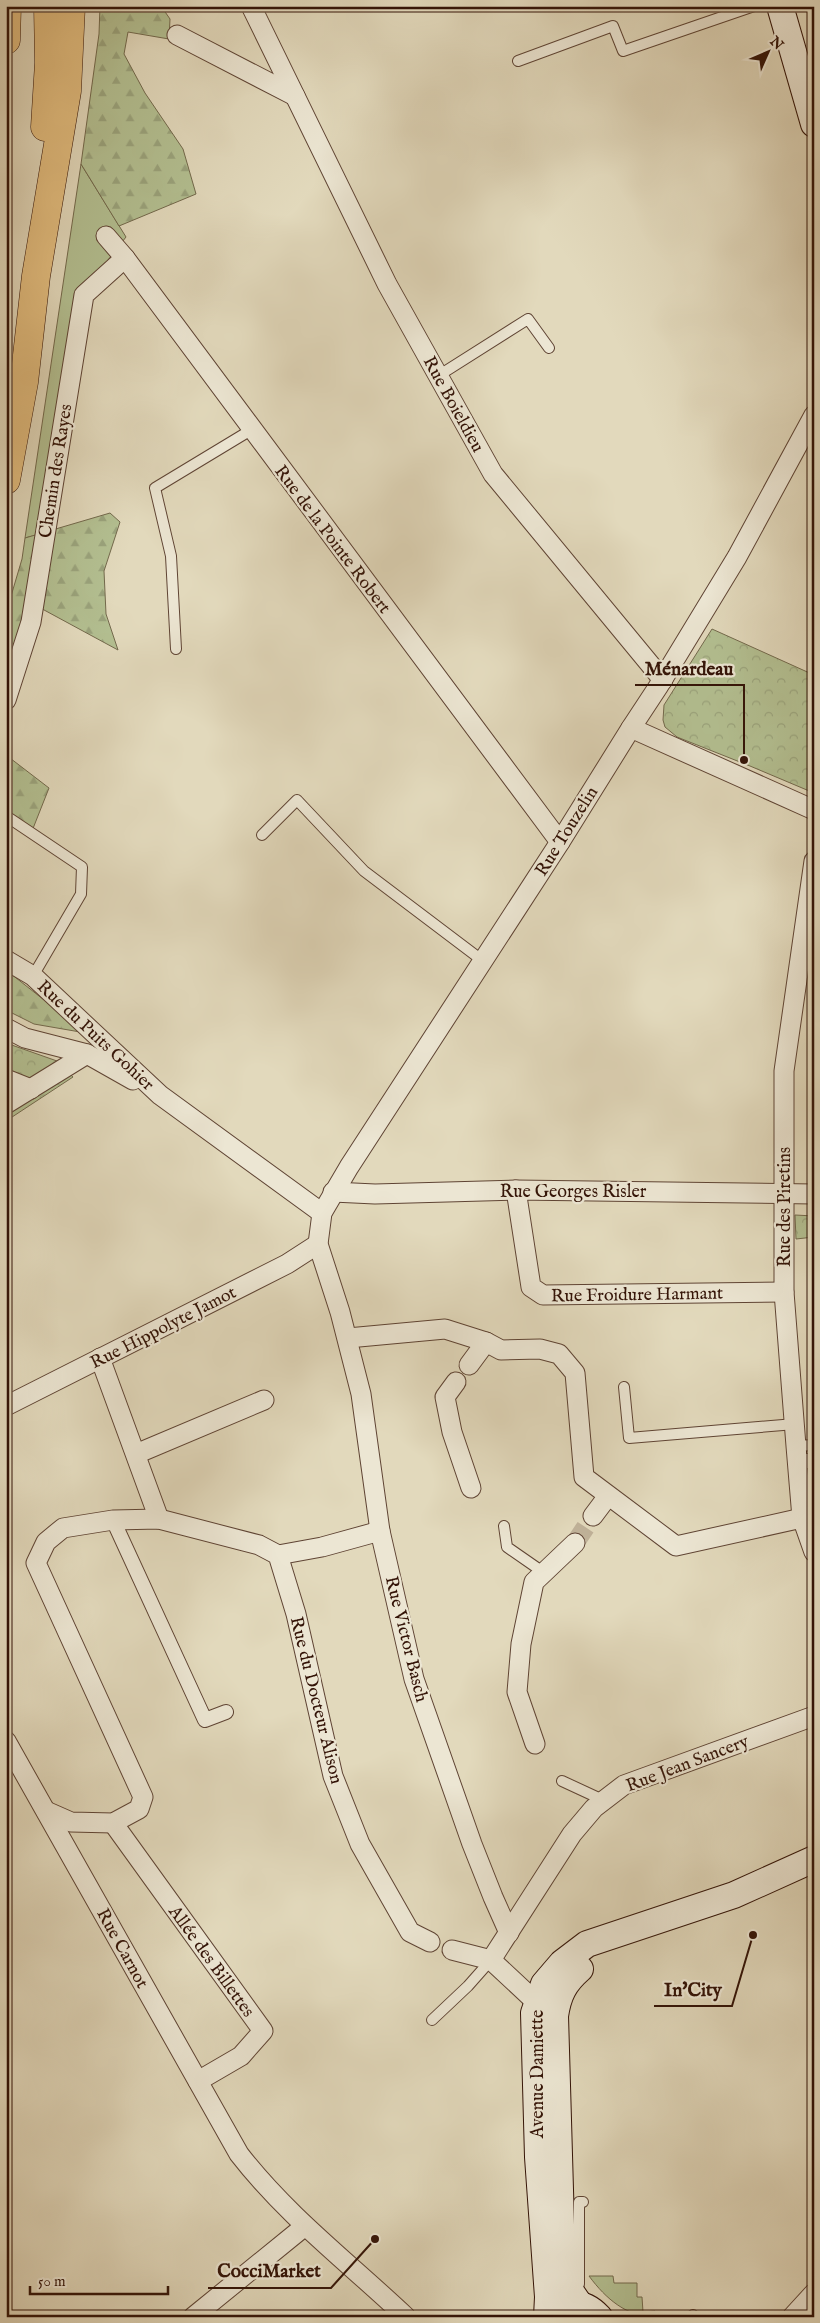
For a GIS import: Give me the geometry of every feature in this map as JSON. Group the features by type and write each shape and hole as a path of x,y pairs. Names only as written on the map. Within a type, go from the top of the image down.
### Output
{"highway":[{"path":"6,40 7,6"},
{"path":"6,480 24,382 36,276 49,63 48,6"},
{"path":"36,276 67,91 70,6"}],"main road":[{"path":"780,6 814,124"},
{"name":"Avenue Damiette","path":"548,2317 538,2157 534,2013 536,2002 544,1984 555,1969 569,1956 587,1944 734,1895 814,1859"},
{"name":"Avenue Damiette","path":"582,2302 562,2259 555,2025 556,2004 564,1985 591,1962 693,1925 814,1874"},
{"path":"548,2317 561,2307 582,2302"}],"street":[{"name":"Rue Boieldieu","path":"251,6 387,284 493,474 663,680"},
{"path":"177,35 294,96"},
{"name":"Rue de la Pointe Robert","path":"106,236 125,258 560,842"},
{"name":"Chemin des Rayes","path":"6,700 31,622 84,294 125,258"},
{"name":"Rue Touzelin","path":"318,1244 322,1213 333,1192 663,680 738,557 814,415"},
{"path":"631,728 814,810"},
{"name":"Rue des Piretins","path":"814,861 784,1071 784,1292 795,1424 805,1453 802,1518 814,1552"},
{"name":"Rue du Puits Gohier","path":"6,960 33,976 160,1095"},
{"name":"Rue du Puits Gohier","path":"6,1028 24,1038 87,1054 160,1095 322,1213"},
{"name":"Rue du Puits Gohier","path":"6,1104 87,1054"},
{"path":"6,1079 31,1089"},
{"name":"Rue Georges Risler","path":"333,1192 375,1194 516,1190 814,1194"},
{"name":"Rue Froidure Harmant","path":"516,1190 531,1287 543,1295 784,1292"},
{"name":"Rue Victor Basch","path":"318,1244 348,1338 361,1394 380,1531 414,1679 472,1844 509,1933"},
{"name":"Rue Hippolyte Jamot","path":"6,1406 287,1264 318,1244"},
{"path":"348,1338 445,1329 486,1342 501,1350 540,1349 559,1354 575,1373 584,1477 676,1546 802,1518"},
{"path":"469,1365 486,1342"},
{"path":"100,1358 159,1519"},
{"path":"456,1382 445,1397 452,1432 471,1488"},
{"path":"136,1454 264,1400"},
{"path":"593,1516 608,1496"},
{"path":"46,1811 71,1822 113,1823 139,1809 142,1797 36,1563 46,1542 63,1528 113,1520 159,1519 259,1545 278,1554 322,1547 380,1531"},
{"path":"113,1520 205,1720 226,1712"},
{"path":"535,1744 517,1692 521,1644 534,1582 542,1572 575,1543"},
{"name":"Rue du Docteur Alison","path":"278,1554 296,1614 333,1776 360,1844 410,1932 430,1942"},
{"name":"Rue Jean Sancery","path":"509,1933 572,1834 594,1808 624,1785 814,1716"},
{"name":"Rue Carnot","path":"6,1741 239,2154 264,2186 304,2226 338,2253 406,2317"},
{"name":"Allée des Billettes","path":"113,1823 263,2031 241,2056 198,2081"},
{"path":"492,1960 509,1933"},
{"path":"452,1950 492,1960 536,2002"},
{"path":"193,2317 304,2226"},
{"path":"792,2317 814,2293"}],"lane":[{"path":"518,61 613,26 623,51 754,6"},
{"path":"438,376 528,319 550,348"},
{"path":"176,648 171,556 155,488 252,430"},
{"path":"262,835 297,800 364,871 483,961"},
{"path":"6,816 82,867 81,894 33,976"},
{"path":"624,1387 629,1438 795,1424"},
{"path":"504,1526 507,1547 542,1572"},
{"path":"562,1781 603,1800"},
{"path":"432,2020 492,1960"},
{"path":"582,2302 579,2284 579,2202 583,2202"}],"green space":[{"path":"100,6 161,6 170,19 169,39 128,32 124,54 145,93 183,149 196,194 119,226 81,164 99,34"},
{"path":"81,164 126,237 90,283 40,534 25,538"},
{"path":"110,513 120,522 104,571 106,614 118,650 33,604 6,709 6,613 22,559 25,538"},
{"path":"712,629 814,675 814,793 677,737 665,727 663,720 664,705"},
{"path":"6,755 49,788 32,831 6,814"},
{"path":"6,970 86,1033 34,1024 6,1010"},
{"path":"6,1043 57,1061 73,1077 6,1121"},
{"path":"795,1215 814,1216 814,1237 796,1239"},
{"path":"589,2276 613,2276 614,2283 637,2283 637,2297 642,2297 643,2312 655,2311 655,2317 635,2314 626,2310 610,2299"}],"tunnel":[{"path":"575,1543 593,1516"}],"place":[{"name":"Ménardeau","path":"744,760"},
{"name":"In'City","path":"753,1935"},
{"name":"CocciMarket","path":"375,2239"}]}
